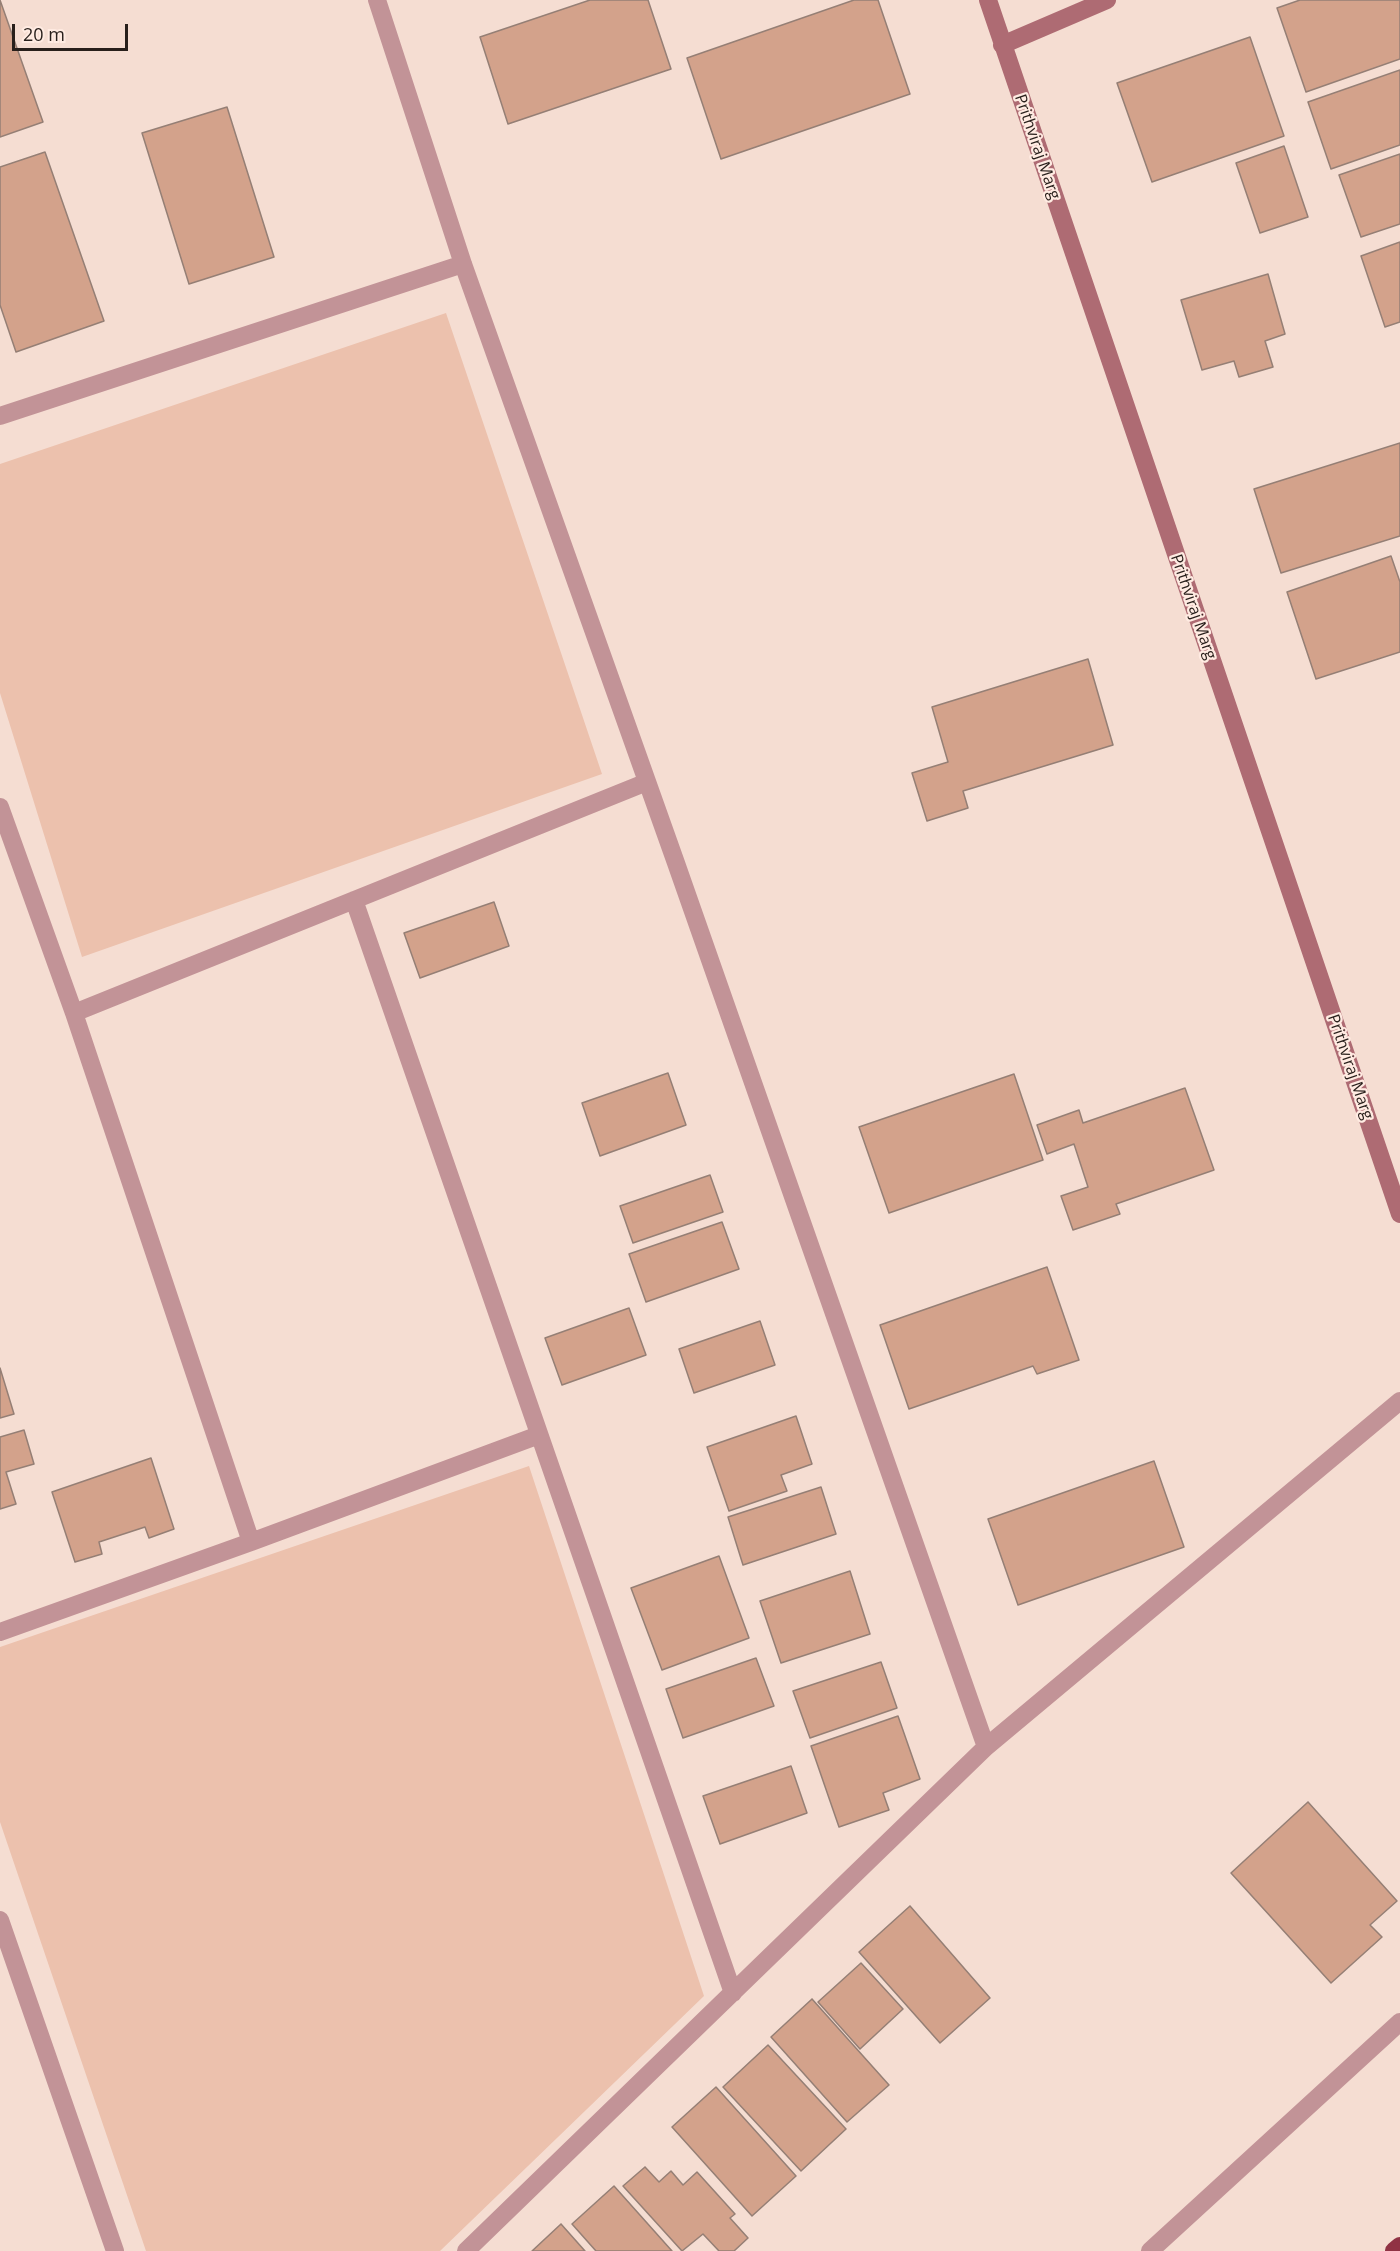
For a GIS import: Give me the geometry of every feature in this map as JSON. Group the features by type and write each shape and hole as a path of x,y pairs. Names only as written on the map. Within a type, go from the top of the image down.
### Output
{"highway":[{"path":"1394,2251 1400,2246"}],"street":[{"path":"377,0 462,264 647,782 986,1747"},
{"name":"Prithviraj Marg","path":"988,0 1400,1214"},
{"path":"1002,45 1107,0"},
{"path":"0,416 462,264"},
{"path":"74,1013 647,782"},
{"path":"0,807 74,1013 251,1542"},
{"path":"354,900 733,1992"},
{"path":"466,2251 986,1747 1400,1401"},
{"path":"0,1632 539,1435"},
{"path":"0,1920 115,2251"},
{"path":"1150,2251 1400,2022"}],"shaded area":[{"path":"446,313 602,774 82,957 0,693 0,464"},
{"path":"529,1466 704,1996 440,2251 146,2251 0,1822 0,1647"}],"building":[{"path":"0,0 43,122 0,137"},
{"path":"590,0 648,0 671,69 508,124 480,37"},
{"path":"854,0 878,0 910,94 721,159 687,58"},
{"path":"1300,0 1400,0 1400,59 1306,92 1277,8"},
{"path":"1250,37 1284,136 1152,182 1117,83"},
{"path":"1400,70 1400,145 1331,169 1308,102"},
{"path":"227,107 274,257 189,284 142,133"},
{"path":"1284,146 1308,217 1260,233 1236,163"},
{"path":"45,152 104,321 16,352 0,305 0,167"},
{"path":"1400,154 1400,224 1361,237 1339,175"},
{"path":"1400,242 1400,322 1385,327 1361,256"},
{"path":"1268,274 1285,334 1265,341 1273,367 1239,377 1234,361 1202,370 1181,300"},
{"path":"1400,443 1400,536 1281,573 1254,489"},
{"path":"1391,556 1400,582 1400,652 1316,679 1287,592"},
{"path":"1088,659 1113,745 963,791 968,808 927,821 912,773 948,762 932,707"},
{"path":"494,902 509,946 420,978 404,933"},
{"path":"668,1073 686,1125 600,1156 582,1103"},
{"path":"1014,1074 1043,1160 889,1213 859,1127"},
{"path":"1185,1088 1214,1170 1116,1204 1120,1214 1073,1230 1061,1196 1088,1187 1074,1144 1047,1154 1037,1125 1079,1110 1083,1123"},
{"path":"710,1175 723,1212 633,1243 620,1206"},
{"path":"722,1222 739,1269 646,1302 629,1254"},
{"path":"1047,1267 1079,1360 1037,1374 1033,1366 909,1409 880,1325"},
{"path":"629,1308 646,1355 562,1385 545,1338"},
{"path":"760,1321 775,1365 694,1393 679,1349"},
{"path":"0,1368 14,1414 0,1418"},
{"path":"796,1416 812,1464 781,1475 787,1491 729,1511 707,1447"},
{"path":"24,1430 34,1464 6,1472 16,1504 0,1509 0,1437"},
{"path":"151,1458 174,1529 149,1538 145,1527 99,1542 102,1554 75,1562 52,1492"},
{"path":"1154,1461 1184,1547 1018,1605 988,1519"},
{"path":"821,1487 836,1534 743,1565 728,1517"},
{"path":"719,1556 749,1638 662,1670 631,1588"},
{"path":"850,1571 870,1634 781,1663 760,1601"},
{"path":"756,1658 774,1706 683,1738 666,1689"},
{"path":"881,1662 897,1708 810,1738 793,1691"},
{"path":"898,1716 920,1779 883,1793 889,1810 839,1827 811,1746"},
{"path":"791,1766 807,1813 720,1844 703,1796"},
{"path":"1308,1802 1397,1901 1370,1925 1382,1937 1331,1983 1231,1873"},
{"path":"910,1906 990,1998 940,2043 859,1952"},
{"path":"861,1963 903,2009 860,2049 818,2002"},
{"path":"812,1999 889,2085 847,2122 771,2037"},
{"path":"768,2045 846,2129 801,2171 723,2087"},
{"path":"716,2087 796,2176 752,2216 672,2127"},
{"path":"645,2167 659,2182 671,2171 683,2185 697,2172 735,2214 730,2218 748,2238 734,2251 719,2251 703,2234 682,2251 623,2186"},
{"path":"614,2186 672,2251 596,2251 572,2224"},
{"path":"561,2224 585,2251 532,2251"}]}
